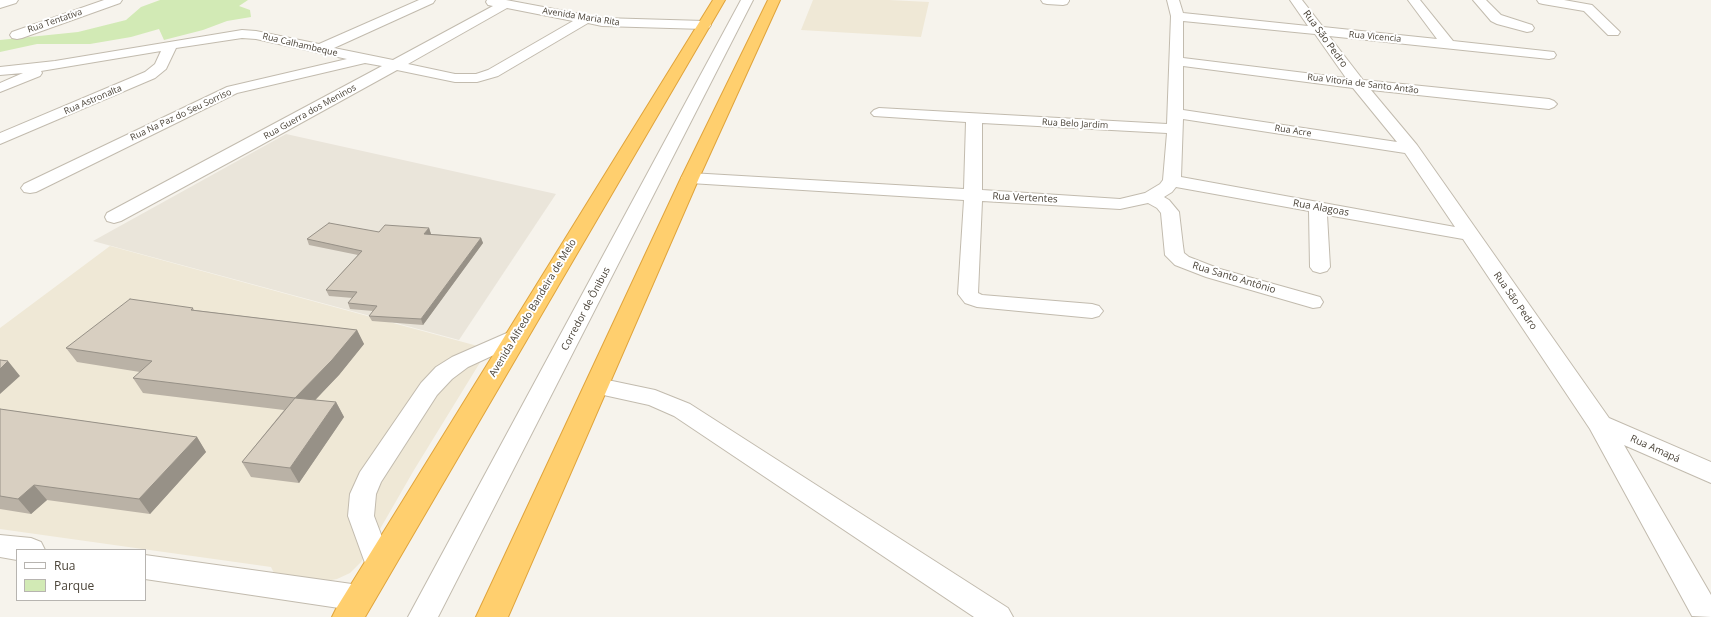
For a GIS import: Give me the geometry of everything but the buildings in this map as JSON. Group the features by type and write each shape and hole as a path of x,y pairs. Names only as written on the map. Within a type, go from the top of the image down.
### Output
{"highway":[{"name":"Avenida Alfredo Bandeira de Melo","path":"354,607 719,0"},
{"path":"492,617 598,386 690,178 774,0"}],"street":[{"path":"0,4 12,0"},
{"name":"Rua Tentativa","path":"17,35 116,0"},
{"path":"320,49 429,0"},
{"name":"Avenida Maria Rita","path":"483,0 584,20 639,24 704,26"},
{"name":"Corredor de Ônibus","path":"424,617 747,0"},
{"path":"1047,0 1063,1"},
{"path":"1172,181 1177,61 1177,16 1173,0"},
{"name":"Rua São Pedro","path":"1296,0 1358,84 1411,149 1600,424 1702,607 1711,616"},
{"path":"1414,0 1448,44"},
{"path":"1479,0 1496,18 1527,28"},
{"path":"1543,0 1588,8 1613,32"},
{"name":"Rua Guerra dos Meninos","path":"114,217 506,4"},
{"name":"Rua Vicencia","path":"1177,16 1320,32 1549,54"},
{"name":"Rua Calhambeque","path":"0,71 55,65 242,34 256,35 456,78 473,79 484,77 493,73 584,20"},
{"name":"Rua Astronalta","path":"0,139 150,75 161,66 171,45"},
{"name":"Rua Na Paz do Seu Sorriso","path":"30,188 232,90 364,59"},
{"name":"Rua Vitoria de Santo Antão","path":"1177,61 1358,84 1549,104"},
{"path":"0,88 55,65"},
{"name":"Rua Belo Jardim","path":"879,113 1175,129"},
{"name":"Rua Acre","path":"1175,113 1411,149"},
{"path":"974,118 973,196 968,294 977,301 1092,311"},
{"name":"Rua Vertentes","path":"690,178 1120,204 1151,197 1166,188 1172,181"},
{"name":"Rua Alagoas","path":"1172,181 1470,235"},
{"name":"Rua Santo Antônio","path":"1151,197 1165,206 1170,212 1175,255 1182,261 1212,273 1313,302"},
{"path":"1318,207 1320,267"},
{"path":"379,566 361,516 363,494 369,479 429,389 444,373 460,362 516,336"},
{"path":"598,386 655,398 682,410 998,617"},
{"name":"Rua Amapá","path":"1600,424 1711,473"},
{"path":"0,546 23,549"},
{"path":"146,567 354,607"}],"shaded area":[{"path":"813,0 889,0 929,2 921,37 801,30"},
{"path":"286,134 556,194 459,340 93,241"},
{"path":"110,246 485,348 484,356 414,470 361,562 350,573 337,579 321,582 274,573 271,567 0,529 0,328"}],"green space":[{"path":"160,0 248,0 239,6 250,10 251,17 227,21 203,30 164,40 159,29 131,37 90,44 37,44 0,52 0,40 78,32 126,20 141,7"}]}
